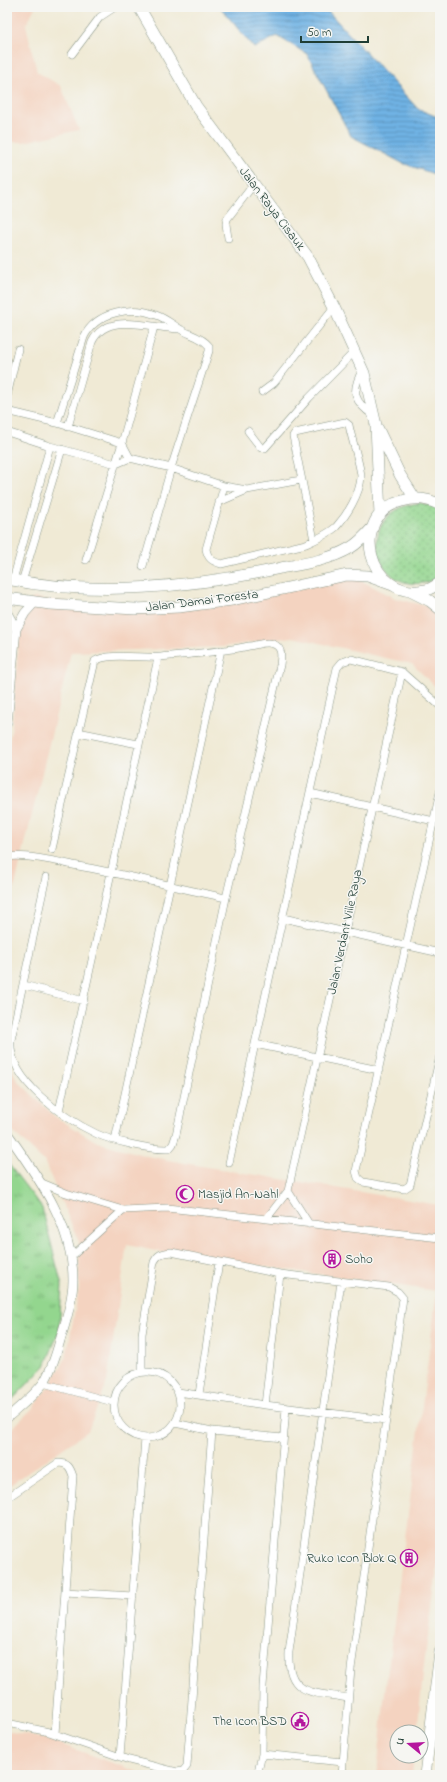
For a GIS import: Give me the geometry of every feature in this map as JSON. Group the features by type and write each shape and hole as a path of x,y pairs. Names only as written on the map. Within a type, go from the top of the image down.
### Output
{"main road":[{"name":"Jalan Raya Cisauk","path":"140,7 196,106 308,258 355,351 363,370 375,421 380,515"},
{"name":"Jalan Raya Cisauk","path":"375,421 400,475 414,498"},
{"path":"393,585 383,577 375,566 370,554 370,540 373,527 380,515 395,502 414,498 431,500 440,505"},
{"name":"Jalan Damai Foresta","path":"14,580 80,588 184,584 240,577 333,555 350,548 359,542 373,527"},
{"name":"Jalan Damai Foresta","path":"7,598 80,607 136,609 179,607 232,600 347,575 368,576 408,590"},
{"path":"408,590 426,590 440,583"},
{"path":"80,588 80,607"},
{"path":"408,590 430,600 440,609"},
{"path":"425,1775 440,1652"}],"street":[{"path":"72,54 100,17 115,7"},
{"path":"228,238 226,224 227,219 254,184"},
{"path":"262,392 274,383 334,307"},
{"path":"57,423 84,337 96,322 112,315 130,310 156,315 168,320 180,329 203,340 208,346 209,350 171,468 143,566"},
{"path":"68,426 92,342 99,332 125,323 138,323 154,327 180,329"},
{"path":"86,560 116,464 154,327"},
{"path":"84,337 92,342"},
{"path":"7,396 18,349"},
{"path":"248,431 261,448 265,448 309,398 355,351"},
{"path":"7,411 68,426 122,443 130,458"},
{"path":"224,486 206,549 207,556 212,561 221,564 306,544 314,540 335,528 355,496 361,477 348,425 345,422 295,433 293,436 314,540"},
{"path":"7,432 50,446 116,464 130,458 171,468 224,486 247,490"},
{"path":"14,580 20,553 50,446"},
{"path":"14,580 29,556 62,449"},
{"path":"219,502 247,490 301,480"},
{"path":"20,553 29,556"},
{"path":"7,723 16,630 25,613 34,602"},
{"path":"7,613 16,630"},
{"path":"46,877 11,1040 10,1050 13,1061 31,1087 48,1103 97,1134 115,1140 169,1149 173,1144 226,898 281,656 280,649 275,644 268,643 158,658 106,657 95,661 52,849"},
{"path":"115,1140 221,650"},
{"path":"59,1111 84,1001 110,872 158,658"},
{"path":"229,1163 337,668 342,662 351,659 402,672 440,706"},
{"name":"Jalan Verdant Ville Raya","path":"267,1218 288,1191 402,672"},
{"path":"78,732 138,744"},
{"path":"440,792 357,1175 363,1182 406,1189 412,1182 440,1056"},
{"path":"310,793 434,820"},
{"path":"7,850 10,856 50,860 226,898"},
{"path":"283,918 440,953"},
{"path":"24,985 84,1001"},
{"path":"255,1044 379,1070"},
{"path":"7,1133 42,1183 56,1208 72,1257 73,1282 65,1324 54,1358 43,1383 7,1418"},
{"path":"42,1183 66,1193 123,1210 167,1208 440,1238"},
{"path":"288,1191 309,1224"},
{"path":"72,1257 123,1210"},
{"path":"142,1372 142,1334 153,1268 156,1257 162,1253 171,1252 280,1274 389,1287 398,1292 403,1298 348,1698 342,1775"},
{"path":"199,1394 219,1262"},
{"path":"265,1406 280,1274"},
{"path":"341,1282 288,1666 292,1679 302,1689 348,1698"},
{"path":"142,1372 153,1372 163,1376 172,1383 178,1392 180,1403 179,1413 175,1423 162,1435 146,1439 130,1435 119,1424 116,1417 114,1402 116,1393 123,1382 134,1374 142,1372"},
{"path":"43,1383 114,1402"},
{"path":"178,1392 199,1394 265,1406 386,1420"},
{"path":"258,1772 262,1754 263,1686 286,1408"},
{"path":"175,1423 212,1431 283,1438"},
{"path":"7,1723 55,1734 120,1757 177,1772 183,1771 187,1766 212,1431"},
{"path":"120,1757 146,1439"},
{"path":"7,1498 58,1463 64,1463 70,1467 73,1476 55,1734"},
{"path":"65,1592 133,1596"},
{"path":"262,1754 343,1762"}],"shaded area":[{"path":"7,7 35,7 26,25 37,72 61,86 79,130 24,142 7,142"},
{"path":"354,577 395,598 426,606 440,620 440,691 412,664 293,637 221,647 71,652 7,919 7,755 12,726 19,635 24,606 34,598 125,610 216,605"},
{"path":"7,1062 18,1081 54,1116 97,1142 147,1156 195,1165 439,1205 440,1201 440,1549 424,1665 418,1724 389,1724 389,1764 413,1764 412,1775 377,1775 384,1700 437,1291 161,1252 127,1245 107,1382 88,1431 7,1487 7,1433 31,1410 50,1385 66,1358 79,1289 79,1242 44,1161 13,1132 7,1123"},
{"path":"7,1731 46,1739 146,1775 7,1775"}],"green space":[{"path":"421,503 434,507 440,511 440,577 418,584 400,580 386,570 379,555 378,538 384,522 398,509"},
{"path":"7,1162 42,1208 62,1286 59,1331 45,1366 7,1405"}],"water":[{"path":"220,7 324,7 418,109 440,118 440,176 402,163 351,136 307,54 277,36 254,48"}],"place":[{"name":"Masjid An-Nahl","path":"185,1194"},
{"name":"Soho","path":"332,1259"},
{"name":"Ruko Icon Blok Q","path":"409,1558"},
{"name":"The Icon BSD","path":"300,1721"}]}
